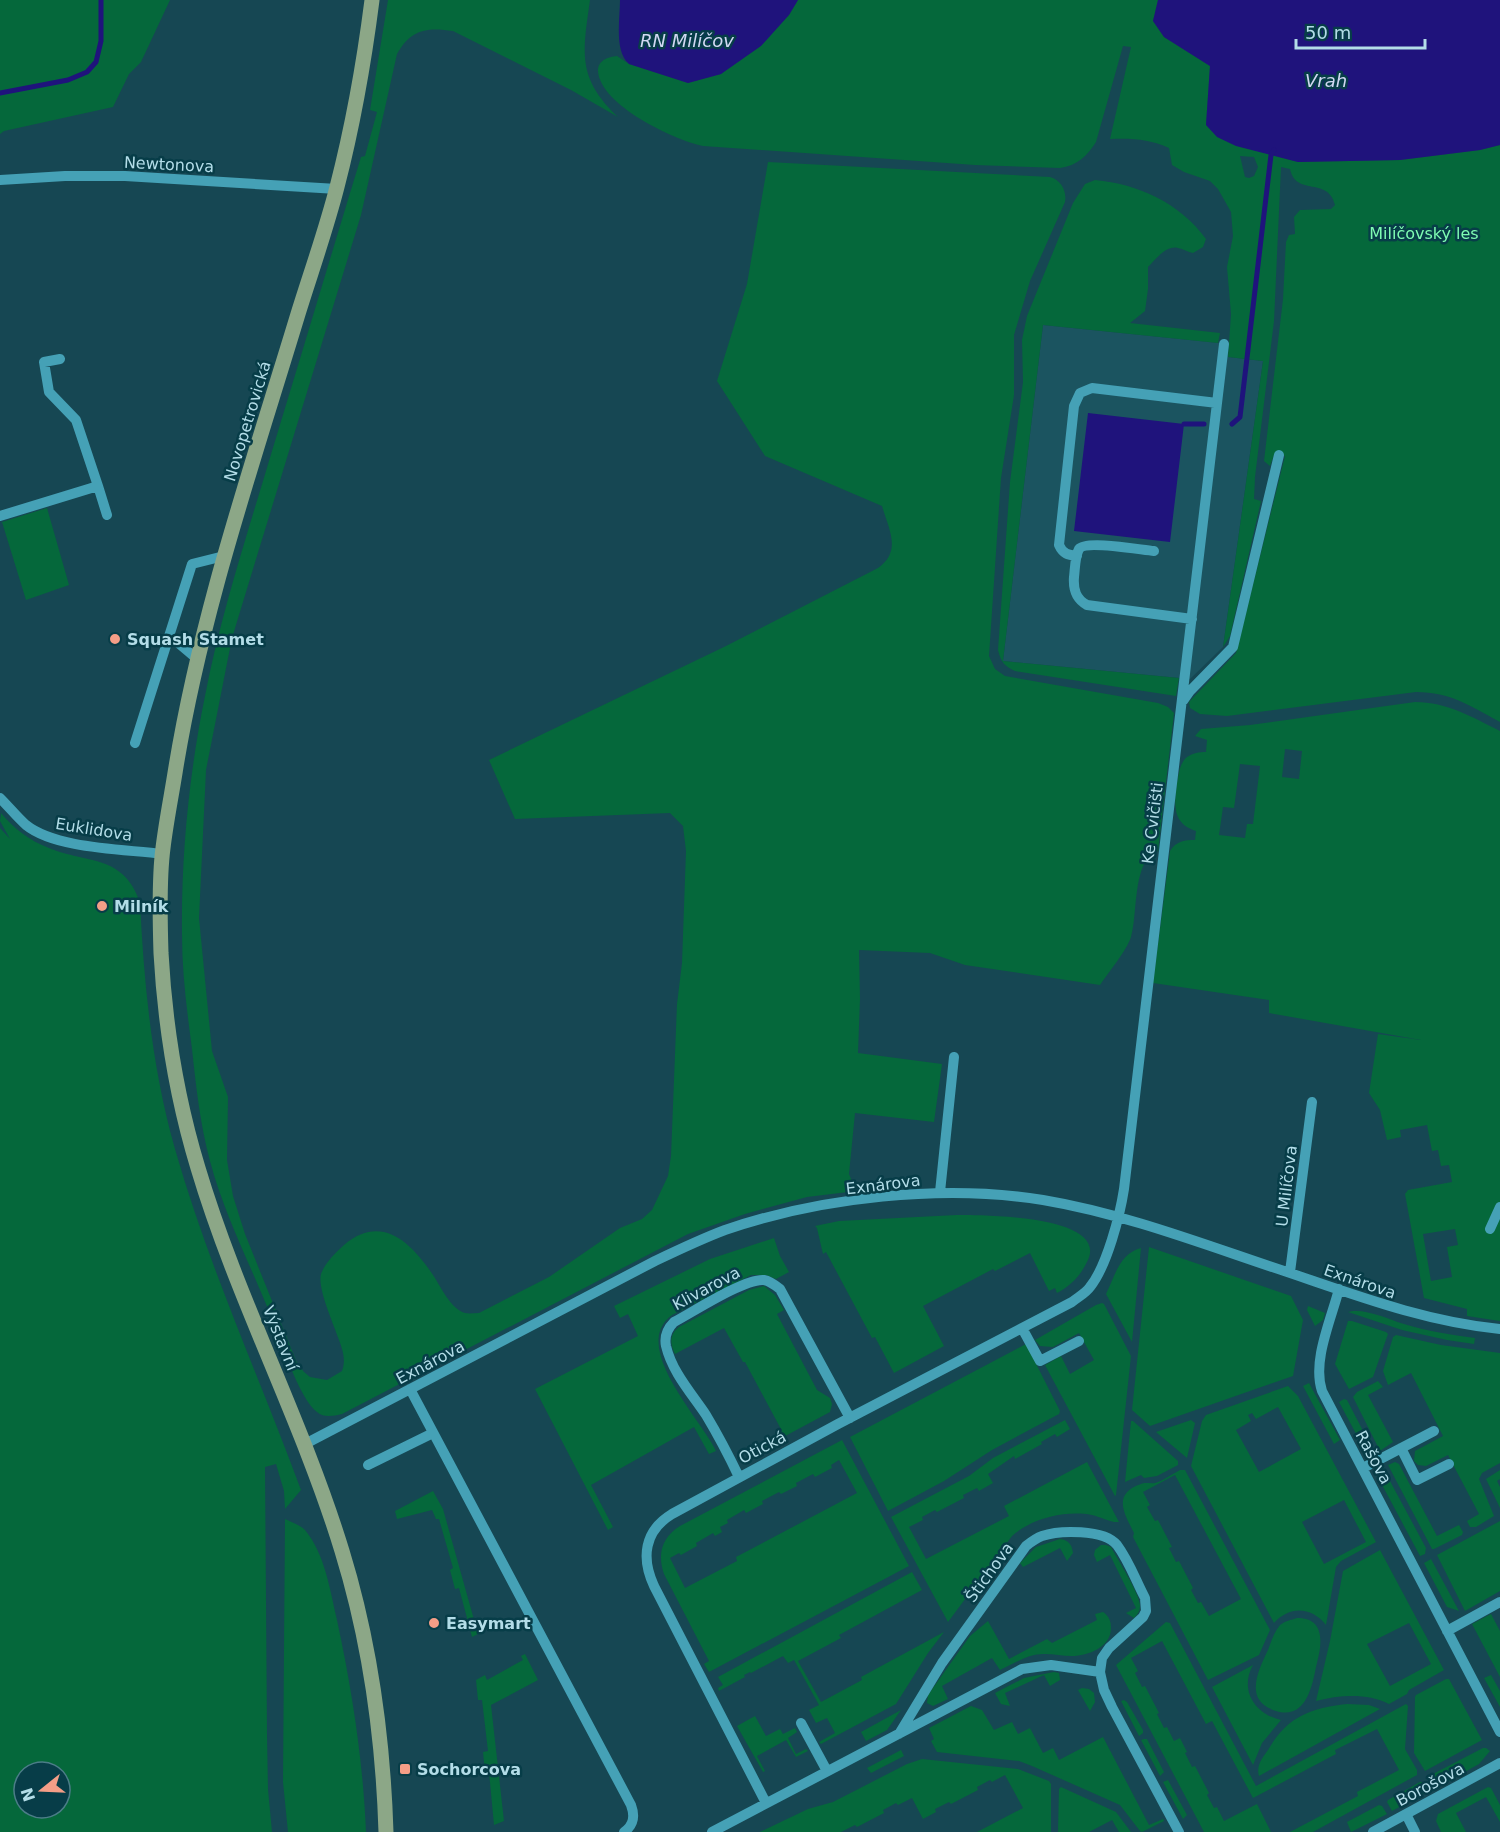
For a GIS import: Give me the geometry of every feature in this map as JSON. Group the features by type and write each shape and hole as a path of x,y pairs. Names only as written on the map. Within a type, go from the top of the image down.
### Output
{"main road":[{"name":"Novopetrovická","path":"162,854 196,658 224,556 337,189 363,69 372,0"},
{"name":"Výstavní","path":"162,854 161,950 166,1007 174,1064 192,1148 228,1255 304,1444 342,1549 360,1615 374,1689 386,1832"}],"street":[{"name":"Newtonova","path":"0,180 65,176 125,176 337,189"},
{"name":"Ke Cvičišti","path":"1118,1218 1125,1177 1224,344"},
{"path":"60,359 44,362 49,392 76,420 107,515"},
{"path":"1077,556 1066,555 1061,551 1059,545 1074,406 1080,393 1092,388 1217,403"},
{"path":"1182,704 1190,691 1233,647 1279,455"},
{"path":"0,516 98,486"},
{"path":"1154,551 1088,545 1079,550 1077,556 1074,584 1076,594 1080,601 1087,605 1192,619"},
{"path":"135,743 192,564 224,556"},
{"path":"170,636 196,658"},
{"name":"Euklidova","path":"0,798 27,825 48,837 73,843 162,854"},
{"path":"940,1192 954,1057"},
{"name":"U Milíčova","path":"1290,1272 1312,1102"},
{"name":"Exnárova","path":"304,1444 655,1261 724,1231 769,1217 809,1209 860,1200 940,1192 1044,1201 1155,1227 1422,1316 1500,1329"},
{"path":"1490,1229 1500,1207"},
{"name":"Otická","path":"766,1803 654,1586 645,1551 650,1537 666,1517 1072,1302 1088,1290 1102,1264 1118,1218"},
{"name":"Klivarova","path":"739,1477 713,1426 676,1369 668,1351 666,1336 674,1322 745,1283 769,1281 780,1289 850,1418"},
{"name":"Rašova","path":"1339,1289 1321,1354 1319,1382 1322,1391 1500,1732"},
{"path":"1022,1328 1040,1361 1079,1341"},
{"path":"410,1389 631,1805 632,1824 624,1832"},
{"path":"1363,1468 1434,1431"},
{"path":"368,1465 433,1433"},
{"path":"1401,1448 1417,1480 1449,1464"},
{"name":"Štichova","path":"898,1734 942,1663 1026,1546 1033,1540 1046,1535 1088,1533 1102,1536 1117,1545 1145,1598 1146,1611 1143,1617 1105,1654 1100,1672"},
{"path":"1447,1631 1500,1602"},
{"path":"712,1832 1022,1669 1051,1665 1100,1672 1104,1690 1112,1707 1179,1832"},
{"path":"801,1723 827,1772"},
{"name":"Borošova","path":"1373,1832 1500,1763"},
{"path":"1406,1814 1415,1832"}],"shaded area":[{"path":"1043,325 1229,344 1228,357 1263,361 1223,647 1190,679 1003,661"}],"green space":[{"path":"0,0 170,0 141,62 129,74 113,107 4,131 0,134"},
{"path":"388,0 590,0 585,49 589,76 604,103 618,117 571,90 453,31 435,29 420,32 408,39 402,46 397,54 361,215 232,638 206,770 199,918 212,1051 228,1097 227,1160 233,1196 245,1234 297,1363 304,1372 310,1377 327,1380 342,1371 343,1352 320,1280 325,1266 334,1255 358,1236 370,1232 382,1232 404,1242 424,1263 455,1307 465,1313 479,1313 549,1277 620,1228 642,1219 652,1210 668,1176 671,1156 677,1004 682,963 686,851 683,826 670,813 515,819 489,760 726,646 878,568 890,555 892,540 882,506 765,456 717,381 747,284 768,162 1050,177 1060,183 1065,194 1065,202 1030,281 1014,335 1014,395 1001,478 989,656 995,669 1005,676 1158,703 1168,707 1174,713 1158,851 1150,856 1140,876 1129,942 1100,985 965,965 930,953 859,950 858,1053 942,1064 934,1122 855,1113 849,1174 856,1191 807,1197 745,1214 688,1234 342,1414 329,1416 317,1412 303,1395 230,1220 210,1161 199,1105 185,992 182,949 183,875 190,785 211,665 244,542 361,157 365,156 377,112 370,110"},
{"name":"Milíčovský les","path":"798,0 1158,0 1153,21 1164,37 1210,66 1206,125 1271,155 1298,162 1400,160 1480,150 1500,145 1500,722 1450,697 1416,692 1227,716 1200,714 1190,708 1189,702 1236,653 1285,456 1274,455 1270,466 1264,461 1283,299 1286,242 1289,235 1295,234 1294,217 1300,210 1331,209 1335,205 1326,191 1299,182 1293,177 1290,169 1281,167 1274,321 1255,477 1254,499 1261,501 1230,636 1223,647 1263,361 1228,357 1231,314 1227,267 1233,236 1231,212 1218,189 1210,181 1172,165 1169,148 1140,140 1110,139 1131,47 1123,46 1096,142 1081,159 1072,165 1060,168 975,165 703,146 675,137 640,119 624,108 602,84 598,67 607,58 617,56 629,64 688,83 721,74 789,15","holes":["1240,156 1254,157 1258,167 1254,176 1245,177"]},
{"path":"1095,180 1127,186 1157,198 1184,215 1206,239 1203,247 1193,253 1178,248 1169,249 1148,267 1145,311 1130,323 1220,333 1218,343 1043,325 1003,661 1179,678 1176,696 1015,671 1003,663 998,650 1010,482 1023,382 1022,340 1027,316 1073,203 1085,184"},
{"path":"47,508 69,585 26,600 2,522"},
{"path":"1415,702 1449,707 1500,731 1500,1321 1467,1316 1467,1309 1424,1298 1405,1194 1408,1190 1452,1182 1449,1165 1441,1166 1438,1150 1432,1151 1427,1125 1400,1130 1401,1137 1387,1140 1380,1110 1369,1093 1378,1034 1421,1040 1269,1013 1269,1000 1153,983 1170,851 1181,842 1195,840 1196,831 1182,824 1176,812 1176,791 1181,766 1189,756 1206,752 1207,740 1195,736 1201,729 1250,725","holes":["1285,749 1302,751 1299,779 1282,777","1240,764 1260,766 1253,824 1247,824 1245,838 1219,835 1223,807 1234,808","1455,1229 1458,1245 1447,1247 1452,1277 1431,1281 1423,1234"]},
{"path":"1,813 22,834 35,842 114,868 133,887 140,902 150,1026 160,1088 175,1149 218,1278 301,1490 285,1509 284,1491 276,1464 265,1467 268,1789 272,1832 0,1832 0,828 10,839 0,821"},
{"path":"957,1215 1015,1217 1062,1226 1079,1234 1089,1245 1088,1260 1076,1279 1057,1293 1055,1288 1049,1291 1030,1253 995,1271 993,1269 923,1306 944,1346 894,1373 875,1337 872,1338 826,1252 823,1254 815,1226 839,1221"},
{"path":"774,1238 789,1272 776,1279 766,1275 751,1275 672,1315 661,1328 659,1345 663,1363 672,1383 716,1451 709,1454 694,1427 591,1485 613,1527 608,1530 535,1389 638,1336 628,1314 620,1318 614,1306 710,1259"},
{"path":"1149,1247 1291,1296 1303,1320 1293,1376 1150,1426 1132,1410"},
{"path":"1141,1248 1132,1342 1106,1294 1123,1260"},
{"path":"764,1286 775,1295 784,1310 777,1314 817,1390 830,1398 832,1404 830,1412 761,1449 746,1454 743,1453 782,1431 724,1328 675,1354 671,1340 673,1333 679,1327 749,1290"},
{"path":"1102,1303 1131,1356 1115,1496 1045,1365 1061,1356 1070,1374 1094,1360 1079,1333 1053,1347 1040,1346 1035,1340"},
{"path":"1308,1306 1325,1313 1323,1320 1315,1326 1307,1310"},
{"path":"1348,1312 1372,1313 1430,1331 1475,1338 1474,1344 1402,1330"},
{"path":"1348,1321 1388,1334 1373,1377 1349,1389 1335,1364"},
{"path":"1396,1335 1441,1345 1500,1353 1500,1463 1482,1473 1479,1479 1494,1516 1476,1527 1470,1527 1467,1521 1479,1514 1448,1455 1426,1466 1418,1465 1414,1461 1415,1451 1443,1436 1411,1373 1388,1385 1383,1371 1393,1337"},
{"path":"1026,1344 1060,1411 1059,1414 888,1511 850,1437"},
{"path":"1378,1381 1383,1387 1368,1395 1393,1442 1380,1451 1353,1397 1357,1392"},
{"path":"1309,1383 1340,1440 1334,1444 1303,1386"},
{"path":"1288,1386 1298,1396 1376,1542 1341,1561 1336,1567 1326,1625 1314,1614 1300,1610 1286,1613 1274,1623 1191,1466 1202,1421 1206,1415","holes":["1278,1407 1301,1449 1259,1472 1236,1430 1251,1421 1248,1415 1252,1413 1256,1419","1344,1500 1366,1542 1324,1564 1302,1522"]},
{"path":"1347,1400 1373,1450 1361,1443 1339,1402"},
{"path":"1065,1420 1070,1429 1057,1437 1055,1434 1015,1459 1014,1456 988,1474 993,1483 979,1491 977,1488 963,1495 964,1498 937,1512 935,1510 922,1517 923,1520 909,1527 926,1559 1009,1516 1004,1506 1087,1462 1119,1522 1092,1515 1071,1514 1050,1517 1029,1524 1012,1536 948,1622 891,1517 969,1476 993,1458"},
{"path":"1191,1420 1195,1423 1187,1458 1156,1432"},
{"path":"1131,1421 1178,1461 1178,1465 1157,1476 1144,1478 1141,1475 1125,1482"},
{"path":"842,1440 909,1566 709,1672 704,1664 709,1661 662,1567 661,1553 665,1541 680,1526","holes":["839,1460 857,1493 736,1557 737,1561 685,1588 670,1558 697,1546 696,1543 713,1533 715,1536 722,1532 720,1527 744,1510 746,1513 763,1504 762,1501 797,1486 796,1483 813,1474 815,1477 832,1468 831,1465"]},
{"path":"1395,1462 1399,1464 1437,1536 1459,1525 1463,1532 1462,1535 1432,1549 1388,1465"},
{"path":"1383,1468 1426,1548 1425,1554 1420,1556 1380,1481"},
{"path":"1180,1470 1185,1470 1270,1630 1259,1655 1208,1680 1133,1537 1134,1533 1123,1505 1126,1493 1132,1488 1143,1483 1158,1482","holes":["1175,1475 1241,1599 1209,1616 1201,1602 1198,1603 1179,1561 1176,1562 1169,1548 1172,1547 1158,1520 1155,1521 1147,1507 1150,1505 1143,1492"]},
{"path":"1500,1470 1500,1479 1497,1481 1500,1487 1500,1508 1486,1479"},
{"path":"433,1491 443,1509 478,1634 472,1637 459,1588 455,1589 450,1570 453,1568 439,1519 436,1519 432,1510 397,1519 395,1511"},
{"path":"285,1519 303,1528 312,1540 322,1561 329,1585 356,1725 366,1832 288,1832 283,1782"},
{"path":"1500,1521 1500,1591 1465,1611 1437,1555"},
{"path":"1060,1539 1068,1542 1072,1548 1073,1553 1067,1561 1060,1548 1023,1567 1020,1563 1036,1547"},
{"path":"1101,1545 1111,1547 1136,1593 1140,1607 1134,1618 1126,1613 1136,1608 1110,1555 1097,1562 1094,1555 1095,1550"},
{"path":"1380,1550 1444,1670 1389,1704 1372,1698 1353,1696 1316,1701 1343,1571","holes":["1409,1623 1431,1664 1390,1686 1367,1644"]},
{"path":"1431,1559 1459,1611 1447,1607 1424,1563"},
{"path":"912,1572 922,1590 839,1635 841,1638 798,1661 821,1702 862,1680 861,1677 944,1632 896,1704 821,1744 819,1742 835,1733 827,1718 816,1723 809,1710 819,1705 794,1660 788,1663 783,1656 744,1675 745,1677 719,1691 718,1688 723,1685 718,1677"},
{"path":"1103,1612 1111,1623 1111,1628 1107,1640 1098,1649 1078,1656 1034,1655 1000,1670 992,1658 942,1686 948,1699 933,1706 927,1703 928,1695 970,1636 988,1621 1009,1659 1047,1639 1052,1643 1097,1620 1095,1614"},
{"path":"1491,1614 1500,1631 1500,1677 1472,1624"},
{"path":"1297,1618 1307,1619 1318,1628 1320,1651 1309,1693 1300,1707 1286,1713 1276,1711 1259,1700 1256,1693 1257,1676 1280,1625"},
{"path":"1166,1622 1170,1623 1256,1786 1406,1704 1408,1706 1405,1749 1417,1770 1417,1775 1313,1832 1290,1832 1358,1796 1357,1792 1399,1770 1377,1729 1335,1750 1336,1754 1253,1798 1212,1721 1206,1724 1162,1641 1131,1658 1138,1671 1135,1673 1142,1687 1145,1686 1164,1728 1167,1727 1174,1741 1180,1738 1192,1767 1195,1766 1209,1793 1207,1795 1214,1808 1217,1807 1224,1821 1257,1804 1271,1832 1204,1832 1116,1665"},
{"path":"525,1654 538,1680 491,1705 504,1821 494,1825 489,1772 485,1772 483,1752 488,1751 482,1700 478,1700 476,1680 485,1675 487,1680 523,1660 521,1656"},
{"path":"1253,1665 1248,1683 1252,1700 1264,1712 1281,1720 1262,1743 1253,1765 1212,1687"},
{"path":"1054,1672 1059,1673 1060,1680 1050,1686 1044,1675 1005,1693 1010,1706 1001,1704 995,1693 1024,1678"},
{"path":"1491,1675 1500,1691 1500,1707 1484,1678"},
{"path":"1449,1679 1482,1740 1425,1771 1414,1753 1415,1697"},
{"path":"1082,1688 1094,1693 1095,1702 1090,1711 1078,1690"},
{"path":"1124,1700 1143,1730 1139,1736 1121,1701"},
{"path":"1347,1704 1369,1705 1380,1709 1259,1776 1258,1769 1262,1759 1283,1729 1311,1712"},
{"path":"971,1706 982,1710 994,1730 1012,1722 1018,1734 1030,1728 1043,1753 1053,1748 1059,1760 1103,1737 1149,1825 1163,1819 1164,1821 1142,1832 1120,1805 1032,1766 1019,1761 937,1752 931,1741 934,1739 929,1728"},
{"path":"901,1710 887,1730 866,1741 861,1732"},
{"path":"755,1716 766,1736 780,1729 783,1734 795,1728 797,1732 788,1738 796,1754 806,1749 808,1751 796,1757 786,1740 757,1756 765,1771 763,1772 737,1726"},
{"path":"1147,1739 1164,1772 1160,1776 1141,1740"},
{"path":"1483,1748 1490,1751 1479,1764 1434,1789 1429,1779 1431,1775"},
{"path":"901,1750 904,1756 871,1773 867,1768"},
{"path":"922,1759 1018,1769 1049,1781 1051,1784 1051,1832 977,1832 1023,1808 1005,1775 992,1782 990,1780 977,1787 978,1790 951,1804 949,1802 935,1809 936,1812 923,1819 912,1798 898,1805 896,1803 883,1810 884,1813 857,1827 855,1825 841,1832 760,1832 808,1809 833,1802 907,1764"},
{"path":"1168,1780 1187,1815 1183,1819 1163,1782"},
{"path":"1420,1782 1427,1792 1392,1811 1388,1800"},
{"path":"1061,1787 1116,1812 1131,1832 1119,1832 1112,1820 1089,1832 1058,1832 1059,1789"},
{"path":"1488,1787 1491,1788 1500,1805 1500,1822 1486,1797 1456,1813 1466,1832 1441,1832 1436,1821 1438,1814"},
{"path":"1379,1805 1387,1814 1351,1832 1347,1822"}],"water":[{"name":"RN Milíčov","path":"620,0 798,0 789,15 761,46 721,74 688,83 629,64 624,58 619,34"},
{"name":"Vrah","path":"1158,0 1500,0 1500,145 1480,150 1400,160 1298,162 1236,146 1217,137 1206,125 1210,66 1164,37 1153,21"},
{"path":"1088,413 1184,424 1170,542 1074,531"}],"waterway":[{"path":"0,93 68,80 87,72 96,62 101,41 101,0"},
{"path":"1232,424 1240,417 1271,155 1274,150"},
{"path":"1184,424 1204,424"}],"place":[{"name":"Squash Stamet","path":"115,639"},
{"name":"Milník","path":"102,906"},
{"name":"Easymart","path":"434,1623"},
{"name":"Sochorcova","path":"405,1769"}]}
